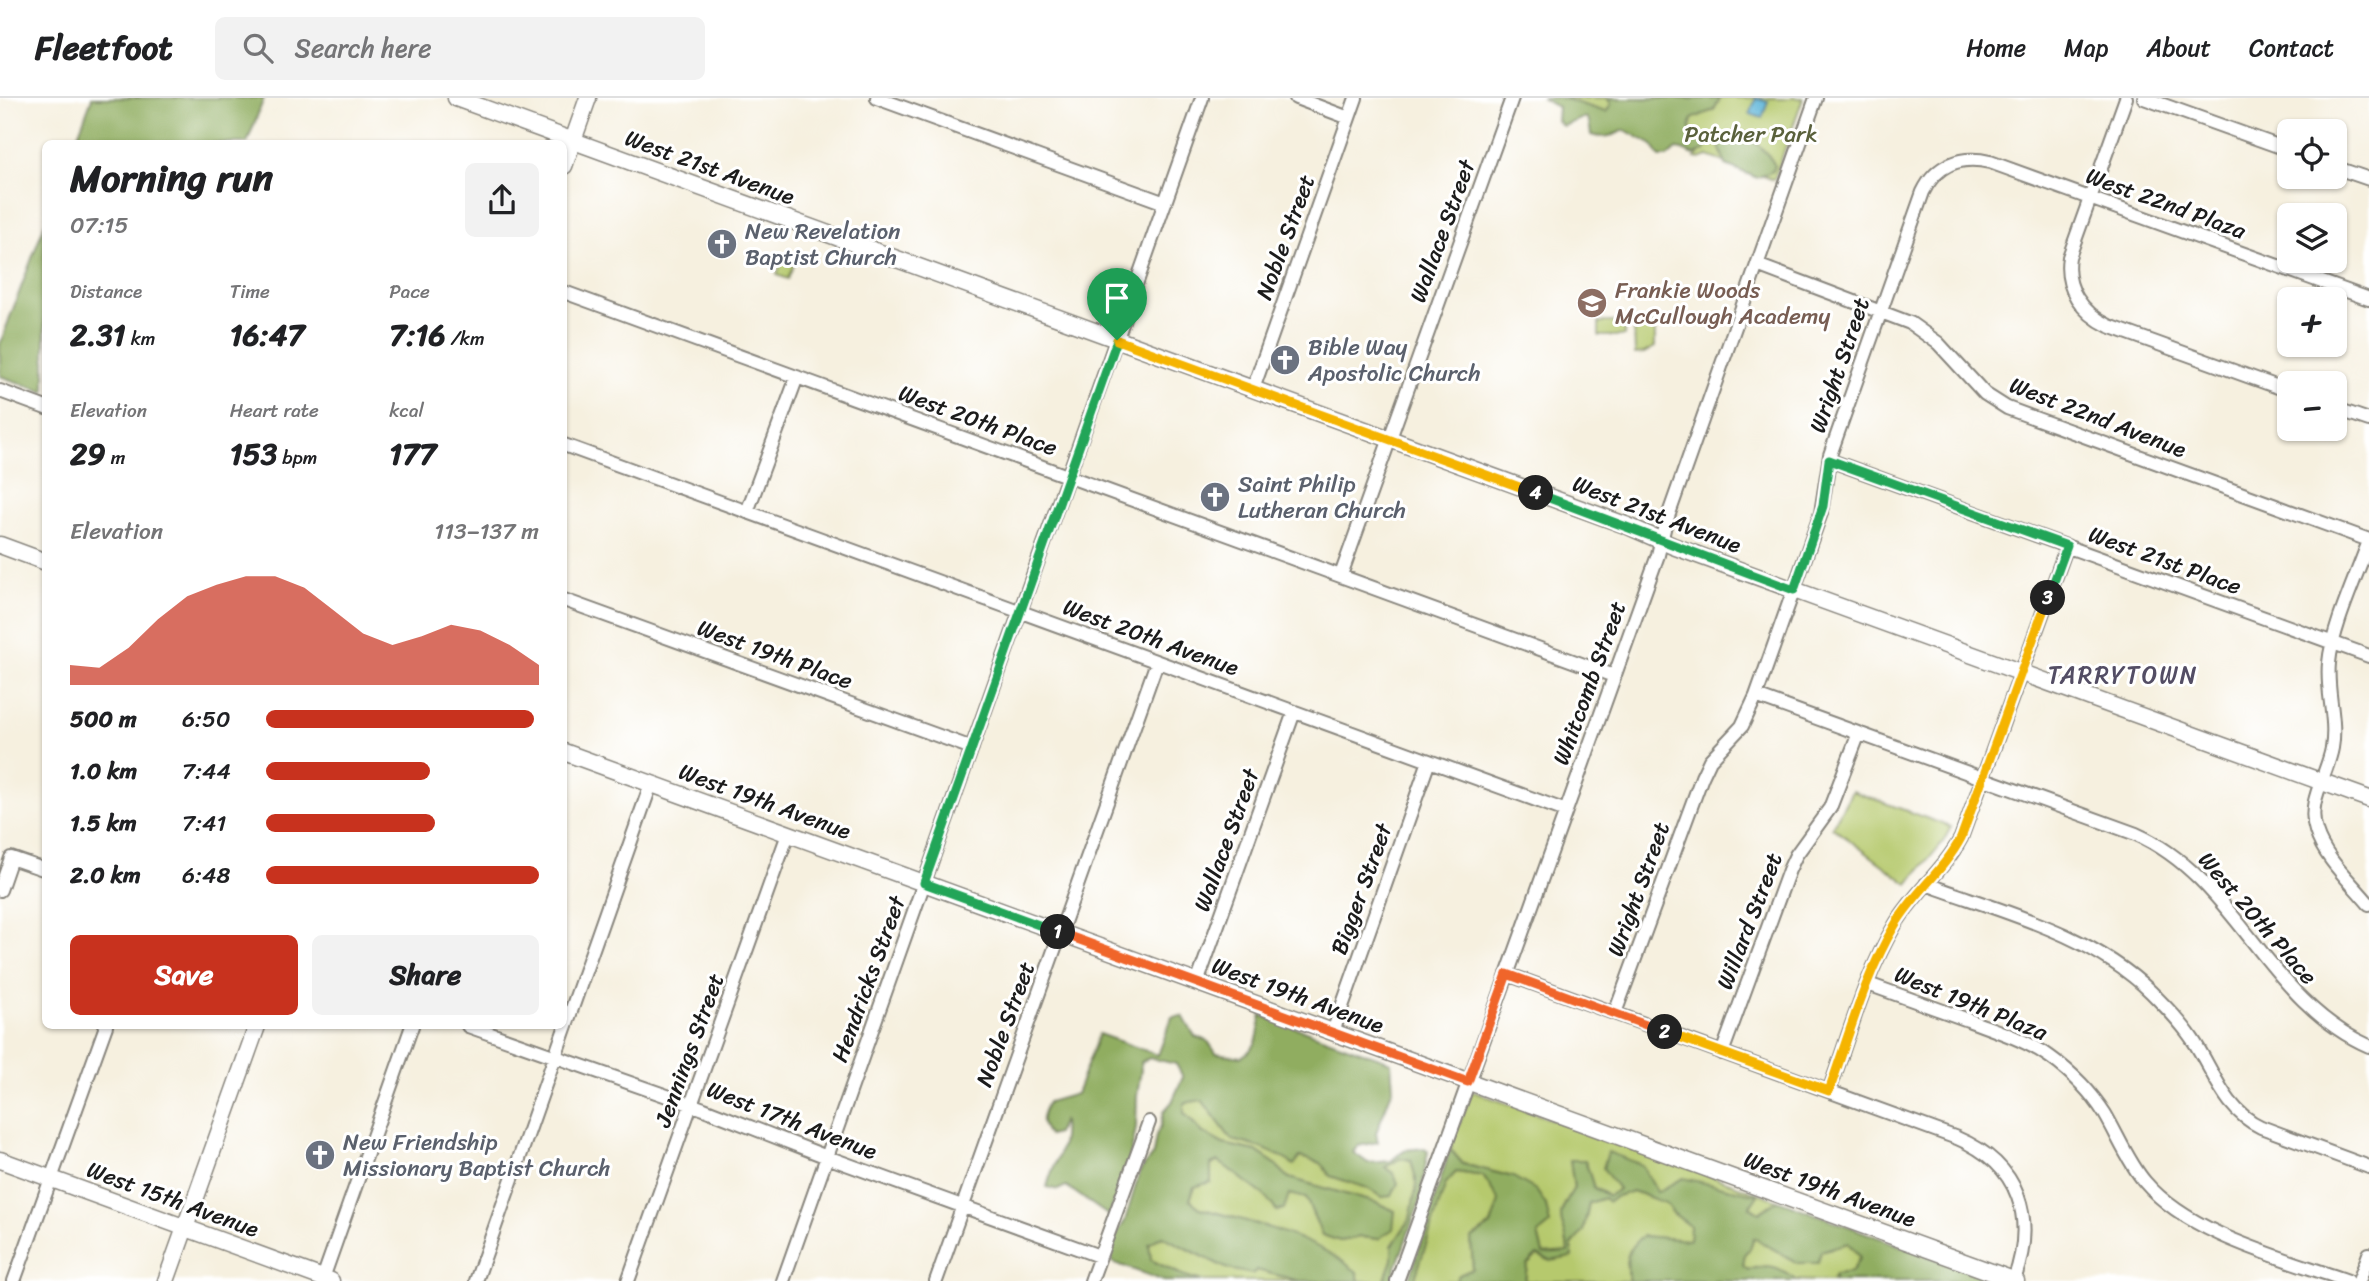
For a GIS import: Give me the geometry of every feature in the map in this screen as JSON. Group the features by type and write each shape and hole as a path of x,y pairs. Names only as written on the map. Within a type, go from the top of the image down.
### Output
{"street":[{"name":"West 21st Avenue","path":"456,98 2369,799"},
{"path":"567,157 588,98"},
{"path":"877,98 1165,203"},
{"name":"Hendricks Street","path":"783,1281 1202,98"},
{"path":"1296,98 1349,118"},
{"name":"Noble Street","path":"1253,389 1356,98"},
{"name":"Wallace Street","path":"1341,575 1512,98"},
{"name":"Whitcomb Street","path":"1398,1281 1614,676 1816,98"},
{"path":"2126,98 2069,257 2067,295 2109,326 2277,387"},
{"path":"2144,98 2277,146"},
{"name":"West 22nd Plaza","path":"1947,164 1967,159 1990,162 2369,299"},
{"name":"Wright Street","path":"1615,1013 1702,776 1714,755 1742,726 1756,695 1823,506 1829,460 1923,192 1932,177 1947,164"},
{"path":"2347,171 2369,179"},
{"name":"West 22nd Avenue","path":"1757,265 1910,323 1929,335 1980,390 2007,408 2369,540"},
{"name":"West 20th Place","path":"567,293 1614,676"},
{"path":"747,512 797,377"},
{"path":"0,391 42,407"},
{"path":"2347,413 2369,421"},
{"name":"West 20th Avenue","path":"567,446 1566,811"},
{"name":"West 21st Place","path":"1829,460 2369,656"},
{"path":"2369,540 2332,643 2328,673 2333,711 2333,740 2313,806 2316,832 2329,855 2369,904"},
{"path":"0,545 42,561"},
{"path":"1829,1091 1868,985 1891,932 1957,846 2067,546"},
{"name":"West 19th Place","path":"567,601 972,748"},
{"name":"Noble Street","path":"936,1281 1157,662"},
{"name":"West 20th Place","path":"1756,695 2136,834 2172,855 2204,883 2304,1003 2327,1022 2369,1046"},
{"name":"Wallace Street","path":"1197,983 1294,712"},
{"name":"Willard Street","path":"1722,1053 1789,870 1796,855 1830,807 1859,733"},
{"name":"West 19th Avenue","path":"567,753 2015,1281"},
{"name":"Bigger Street","path":"1333,1032 1429,761"},
{"path":"567,1020 651,784"},
{"name":"Jennings Street","path":"628,1281 788,834"},
{"path":"0,890 11,858 42,869"},
{"path":"1926,884 2061,933 2110,960 2141,983 2176,1018 2194,1041 2225,1096 2245,1118 2261,1127 2369,1167"},
{"path":"1507,974 1969,1143 1999,1166 2019,1198 2025,1222 2024,1249 2015,1281"},
{"name":"West 19th Plaza","path":"1868,985 2007,1035 2043,1053 2062,1066 2089,1093 2103,1111 2138,1173 2156,1194 2177,1211 2211,1230 2348,1281"},
{"path":"14,1281 105,1029"},
{"path":"166,1281 256,1029"},
{"path":"325,1280 411,1029"},
{"name":"West 17th Avenue","path":"476,1029 692,1105 1099,1256"},
{"path":"476,1281 564,1029"},
{"path":"1091,1281 1149,1122"},
{"name":"West 15th Avenue","path":"0,1160 325,1280"},
{"path":"2359,1281 2369,1254"}],"green space":[{"path":"92,98 264,98 248,140 76,140"},
{"path":"1541,98 1562,98 1606,112 1611,104 1607,98 1720,99 1714,110 1692,119 1690,129 1707,145 1704,151 1694,155 1676,149 1667,157 1660,157 1652,145 1625,130 1608,136 1591,135 1586,117 1563,126 1557,121 1558,107"},
{"name":"Patcher Park","path":"1545,98 1803,98 1774,180 1708,156 1695,158 1698,154"},
{"path":"1736,131 1747,132 1773,161 1773,171 1757,178 1726,165 1719,146 1728,135"},
{"path":"42,231 42,391 0,376 0,344"},
{"path":"782,260 794,264 788,279 777,275"},
{"path":"1649,321 1655,328 1655,347 1635,354 1634,328"},
{"path":"1599,322 1625,322 1624,336 1599,336"},
{"path":"1852,791 1951,827 1943,842 1908,884 1832,827"},
{"path":"1261,1015 1391,1062 1393,1088 1376,1133 1378,1142 1358,1146 1353,1152 1368,1163 1391,1161 1404,1150 1425,1148 1428,1151 1419,1204 1391,1281 1384,1281 1392,1260 1392,1246 1410,1219 1417,1183 1411,1160 1401,1158 1386,1167 1398,1183 1392,1196 1382,1197 1367,1188 1330,1176 1321,1163 1300,1157 1294,1165 1264,1149 1232,1140 1202,1100 1184,1103 1184,1113 1203,1133 1223,1144 1256,1151 1274,1163 1289,1178 1377,1203 1395,1211 1393,1229 1378,1239 1361,1237 1340,1241 1322,1235 1306,1198 1289,1194 1284,1209 1277,1211 1265,1196 1218,1161 1211,1164 1211,1182 1194,1187 1190,1200 1200,1208 1282,1232 1322,1249 1357,1272 1359,1281 1300,1281 1257,1270 1252,1274 1228,1269 1162,1236 1149,1244 1151,1260 1202,1281 1164,1281 1112,1262 1110,1252 1125,1221 1140,1171 1153,1154 1164,1111 1172,1102 1183,1077 1176,1064 1150,1058 1140,1062 1136,1128 1131,1153 1109,1216 1066,1186 1058,1190 1047,1187 1063,1140 1063,1120 1057,1134 1049,1136 1042,1123 1043,1112 1048,1102 1076,1094 1099,1034 1158,1055 1172,1017 1183,1016 1195,1037 1207,1040 1216,1053 1241,1057 1255,1044"},
{"path":"1472,1091 1778,1200 1759,1213 1750,1207 1757,1196 1618,1189 1609,1196 1594,1188 1585,1160 1570,1160 1574,1188 1561,1216 1568,1253 1543,1254 1538,1234 1513,1177 1463,1164 1450,1149"},
{"path":"1202,1100 1232,1140 1264,1149 1294,1164 1300,1157 1321,1163 1330,1176 1367,1188 1382,1197 1385,1167 1401,1158 1411,1160 1417,1183 1410,1219 1392,1246 1392,1260 1384,1281 1359,1281 1357,1272 1298,1238 1200,1208 1190,1200 1201,1177 1219,1161 1265,1196 1277,1211 1289,1194 1306,1198 1322,1235 1340,1241 1361,1237 1378,1239 1395,1211 1377,1203 1289,1178 1274,1163 1256,1151 1223,1144 1203,1133 1184,1113 1184,1103"},
{"path":"1450,1149 1463,1164 1513,1177 1536,1190 1546,1205 1550,1224 1538,1234 1543,1254 1568,1252 1561,1216 1574,1188 1570,1160 1585,1160 1594,1188 1609,1196 1618,1189 1603,1168 1608,1152 1642,1165 1657,1192 1683,1178 1758,1195 1750,1207 1759,1213 1778,1200 1995,1281 1836,1281 1833,1279 1835,1274 1852,1272 1860,1257 1848,1243 1821,1251 1818,1263 1798,1263 1754,1238 1750,1249 1745,1253 1743,1266 1749,1270 1775,1268 1798,1281 1629,1281 1629,1250 1637,1241 1643,1236 1689,1240 1690,1226 1665,1203 1633,1191 1617,1196 1609,1202 1604,1198 1589,1203 1583,1231 1572,1245 1572,1257 1551,1261 1537,1255 1527,1265 1525,1281 1456,1281 1459,1275 1473,1269 1471,1239 1491,1225 1499,1201 1483,1176 1456,1172 1446,1183 1414,1281 1409,1281"},
{"path":"1456,1172 1483,1176 1500,1201 1491,1225 1471,1239 1473,1269 1459,1275 1456,1281 1414,1281 1446,1183"},
{"path":"1633,1191 1665,1203 1673,1213 1690,1225 1690,1241 1643,1236 1626,1261 1629,1281 1525,1281 1527,1265 1538,1255 1572,1257 1572,1245 1583,1231 1589,1203 1604,1198 1609,1202 1617,1196"},
{"path":"1162,1236 1228,1269 1256,1270 1300,1281 1202,1281 1182,1275 1151,1260 1149,1244"},
{"path":"1754,1238 1798,1263 1821,1251 1848,1243 1860,1257 1852,1272 1833,1279 1836,1281 1796,1280 1771,1266 1749,1270 1743,1266 1745,1253 1750,1249"}],"water":[{"path":"1756,98 1768,102 1762,118 1750,114"}],"place":[{"name":"New Revelation Baptist Church","path":"722,244"},
{"name":"Frankie Woods McCullough Academy","path":"1592,303"},
{"name":"Bible Way Apostolic Church","path":"1285,360"},
{"name":"Saint Philip Lutheran Church","path":"1215,497"},
{"name":"New Friendship Missionary Baptist Church","path":"320,1155"}],"district":[{"name":"TARRYTOWN","path":"2123,675"}],"route":[{"path":"1117,340 1628,526 1675,547 1794,590 1823,506 1829,460 2067,546 1961,838 1947,860 1908,906 1886,941 1829,1091 1507,974 1468,1082 924,883 1117,340"}]}
